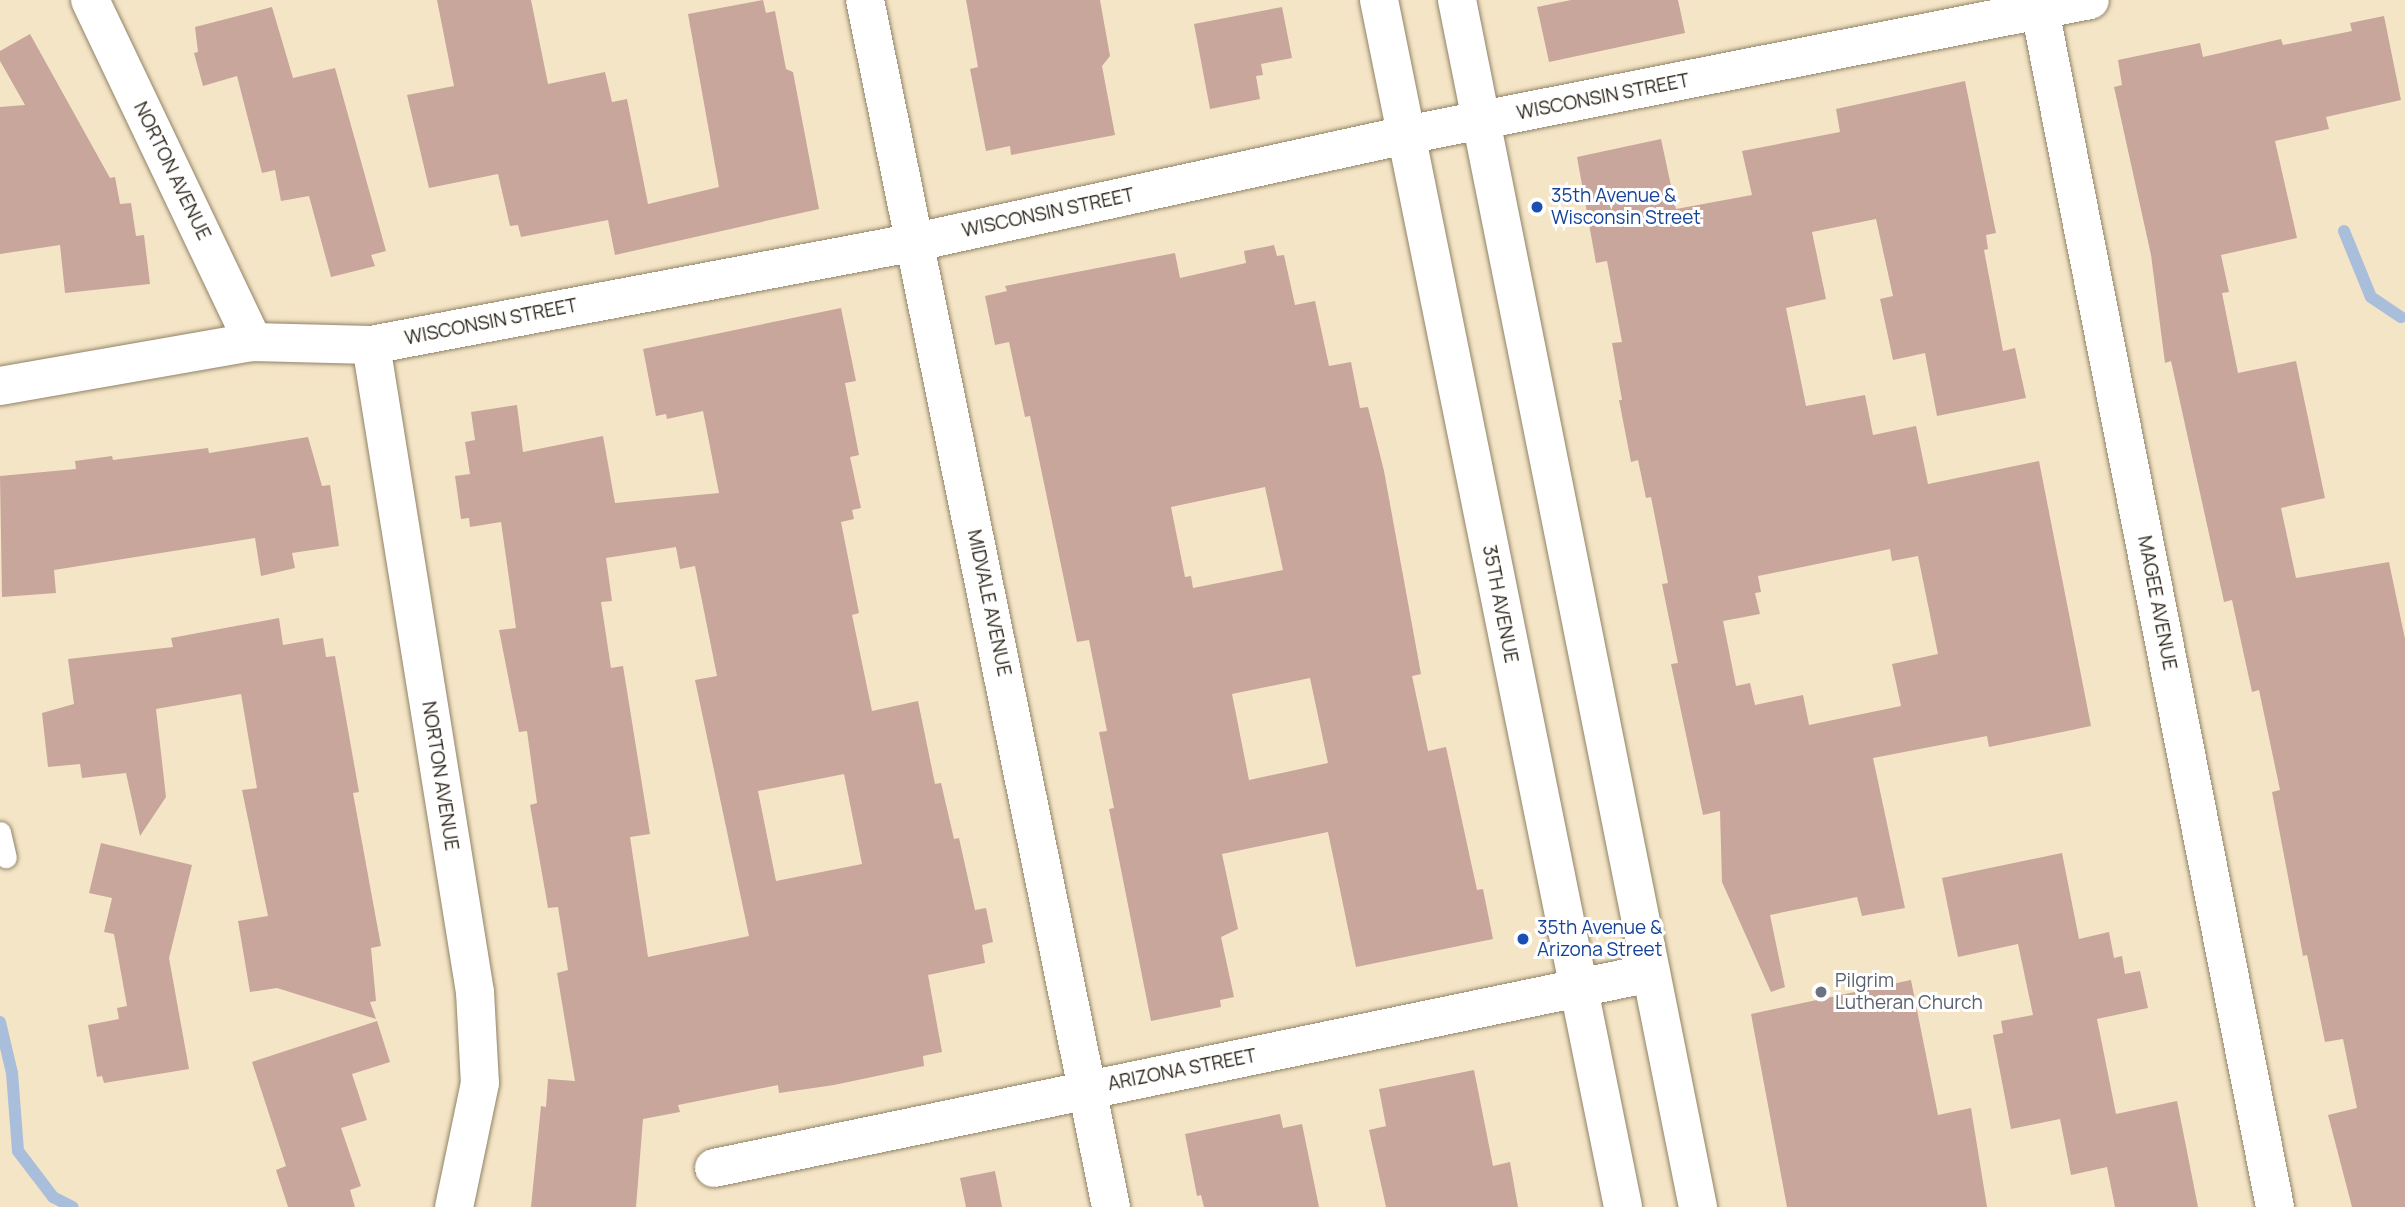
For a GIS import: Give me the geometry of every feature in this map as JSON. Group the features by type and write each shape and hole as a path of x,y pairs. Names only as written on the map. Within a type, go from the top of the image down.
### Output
{"street":[{"name":"NORTON AVENUE","path":"90,0 253,342"},
{"name":"MIDVALE AVENUE","path":"865,0 1111,1207"},
{"name":"35TH AVENUE","path":"1379,0 1623,1207"},
{"path":"1457,0 1698,1207"},
{"name":"WISCONSIN STREET","path":"0,386 253,342 371,345 916,242 1406,135 1481,122 2039,5 2090,0"},
{"name":"MAGEE AVENUE","path":"2039,5 2275,1207"},
{"name":"NORTON AVENUE","path":"371,345 475,992 480,1083 454,1207"},
{"name":"ARIZONA STREET","path":"714,1168 1651,974"}],"lane":[{"path":"0,832 6,857"}],"building":[{"path":"437,0 531,0 548,84 605,72 612,102 627,99 648,204 719,187 688,14 763,0 766,13 775,11 786,69 793,72 819,209 615,255 608,220 521,237 518,225 510,226 498,174 429,188 407,95 454,86"},
{"path":"966,0 1100,0 1110,56 1102,66 1115,135 1011,155 1010,146 986,151 970,69 978,67"},
{"path":"1571,0 1678,0 1685,33 1549,62 1537,7"},
{"path":"272,7 293,78 335,68 386,251 371,255 375,266 331,277 309,196 281,201 275,170 262,173 237,76 203,86 194,53 198,52 195,27"},
{"path":"1282,7 1292,58 1261,64 1263,75 1256,76 1260,99 1210,109 1194,24"},
{"path":"2384,16 2401,100 2326,117 2329,129 2275,141 2297,238 2221,255 2229,292 2222,293 2238,373 2296,361 2325,498 2281,508 2296,578 2389,562 2405,639 2405,1207 2352,1207 2328,1115 2357,1108 2343,1039 2325,1042 2307,955 2303,956 2272,792 2280,790 2259,690 2252,692 2232,600 2224,602 2171,361 2165,363 2151,255 2114,87 2122,85 2118,60 2200,43 2203,57 2281,39 2283,45 2352,31 2350,23"},
{"path":"30,34 110,178 115,177 120,204 131,203 136,236 144,235 150,284 65,293 60,245 0,254 0,107 25,105 0,61 0,51"},
{"path":"1965,81 1996,233 1986,235 1988,249 1984,250 2003,351 2015,348 2026,398 1937,416 1925,353 1893,360 1880,299 1893,296 1876,219 1812,232 1826,299 1786,308 1806,406 1865,395 1873,435 1916,426 1928,484 2039,461 2091,726 1989,747 1987,736 1873,758 1905,908 1862,916 1857,897 1770,915 1785,987 1771,992 1722,882 1720,811 1703,815 1671,664 1678,663 1662,584 1668,583 1651,497 1646,498 1638,460 1631,462 1619,400 1622,400 1612,343 1622,342 1607,261 1596,263 1577,157 1661,139 1676,209 1752,195 1742,151 1840,132 1836,109","holes":["1890,549 1892,561 1918,556 1938,654 1892,664 1901,706 1809,725 1803,695 1755,705 1750,683 1736,686 1723,621 1760,614 1755,593 1761,592 1758,576"]},
{"path":"1274,245 1277,256 1284,255 1295,305 1315,301 1329,366 1351,362 1360,408 1368,407 1384,471 1421,674 1412,676 1428,751 1446,747 1477,890 1483,889 1493,939 1356,967 1328,832 1222,854 1238,929 1221,937 1234,997 1220,1000 1221,1007 1151,1021 1109,809 1114,808 1099,732 1107,731 1089,640 1077,642 1030,416 1025,417 1009,342 995,345 985,296 1007,291 1005,286 1175,253 1180,278 1246,263 1244,251","holes":["1265,487 1283,570 1193,588 1191,576 1185,577 1171,507","1310,678 1328,763 1249,780 1232,694"]},
{"path":"841,308 856,381 845,383 859,455 850,457 861,508 852,510 854,519 841,522 859,613 852,615 872,711 918,701 935,784 941,783 954,839 959,838 975,910 986,908 993,942 982,945 985,963 928,975 942,1052 923,1056 924,1066 834,1085 779,1093 778,1085 678,1105 680,1112 643,1119 636,1207 531,1207 541,1106 546,1107 548,1079 575,1081 557,973 568,970 558,907 548,908 530,805 537,803 527,731 519,732 499,630 516,628 501,522 470,527 469,518 461,519 455,476 470,474 465,442 475,440 471,412 517,405 523,452 603,436 615,503 719,493 703,411 667,419 666,414 656,416 643,349","holes":["676,547 680,569 695,566 717,676 695,680 749,936 648,957 630,837 650,834 623,666 611,668 601,602 612,601 606,558","844,774 862,864 776,881 758,791"]},
{"path":"308,437 322,486 330,485 339,546 292,553 295,568 261,576 255,538 54,570 56,593 2,597 0,476 76,469 75,461 112,456 113,460 208,448 209,453"},
{"path":"279,618 283,645 323,638 326,657 335,656 359,792 353,793 381,946 371,948 376,1001 370,1002 376,1019 277,988 250,992 238,921 268,916 242,790 257,788 241,694 156,709 166,797 140,836 126,773 82,778 80,764 48,767 42,713 74,704 68,659 173,647 171,638"},
{"path":"101,843 192,865 169,958 189,1069 104,1083 102,1076 97,1077 88,1025 119,1019 117,1008 127,1006 114,934 104,932 112,898 89,893"},
{"path":"2062,853 2079,939 2109,932 2114,958 2122,956 2125,974 2140,971 2148,1008 2097,1019 2116,1114 2177,1101 2198,1207 2115,1207 2107,1167 2071,1175 2060,1119 2011,1129 1993,1035 2003,1033 2001,1021 2033,1015 2018,944 1958,957 1942,878"},
{"path":"1911,980 1938,1115 1971,1108 1987,1207 1787,1207 1751,1014"},
{"path":"377,1021 390,1062 352,1074 367,1120 341,1128 361,1186 350,1190 355,1207 288,1207 276,1170 286,1166 252,1062"},
{"path":"1474,1070 1493,1166 1510,1162 1518,1207 1386,1207 1369,1130 1386,1126 1379,1089"},
{"path":"1280,1114 1283,1128 1302,1124 1319,1207 1204,1207 1201,1195 1197,1196 1185,1134"},
{"path":"995,1171 1002,1207 966,1207 960,1178"}],"waterway":[{"path":"2344,231 2371,297 2401,317"},
{"path":"0,1022 12,1073 18,1151 53,1197 73,1207"}],"place":[{"name":"35th Avenue & Wisconsin Street","path":"1537,207"},
{"name":"35th Avenue & Arizona Street","path":"1523,939"},
{"name":"Pilgrim Lutheran Church","path":"1821,992"}]}
